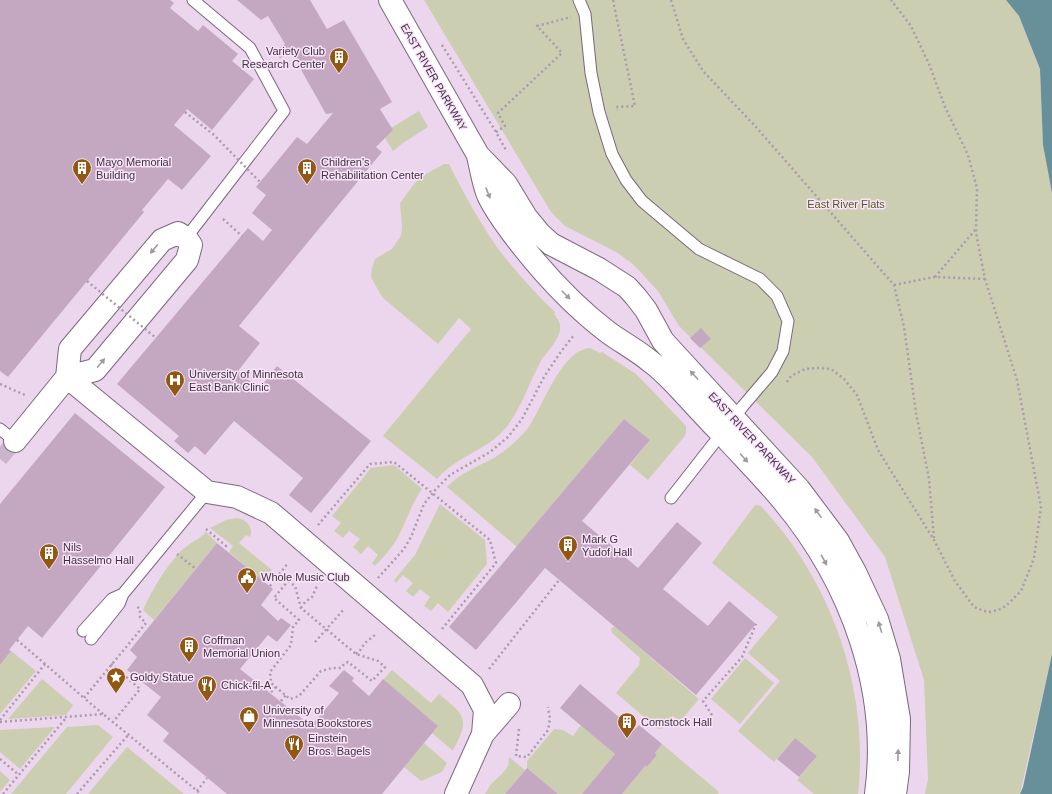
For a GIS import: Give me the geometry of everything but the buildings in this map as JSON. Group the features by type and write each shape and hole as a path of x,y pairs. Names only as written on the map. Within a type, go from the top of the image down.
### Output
{"street":[{"name":"EAST RIVER PARKWAY","path":"390,0 478,155 506,184 526,217 540,234 551,244 599,269 627,287 636,297 646,310 663,341 804,528 821,554 837,582 855,622 868,662 878,720 880,770 876,794"},
{"name":"EAST RIVER PARKWAY","path":"478,155 487,194 505,223 539,267 590,318 651,362 799,489 838,541 877,619 889,659 899,719 898,772 895,794"},
{"path":"7,435 46,403 67,377 70,349 162,240 178,233 186,238 191,245 187,260 95,370 67,377"},
{"path":"67,377 207,492 237,496 271,513 472,686 485,710 483,734"},
{"path":"456,794 483,734 509,704"}],"lane":[{"path":"186,238 284,111 250,48 193,0"},
{"path":"579,0 585,14 591,73 599,112 612,154 626,180 642,201 699,249 760,279 777,296 788,321 783,351 772,372 727,426 671,498"},
{"path":"87,635 119,604 123,594 207,492"}],"path":[{"path":"613,0 635,106 616,107 617,113"},
{"path":"671,0 683,39 703,71 756,127 894,286 904,327 916,413 929,479 934,540"},
{"path":"786,382 791,376 805,369 831,369 844,380 857,395 878,450 934,540 955,581 974,608 990,612 1001,609 1021,591 1034,558 1041,507 1017,380 985,279 976,229 977,188 968,155 945,107 929,64 911,26 891,0"},
{"path":"496,132 505,126 498,113 562,52 537,26 585,14"},
{"path":"440,42 510,157"},
{"path":"185,112 214,135 260,182"},
{"path":"223,220 242,236"},
{"path":"934,277 976,229"},
{"path":"894,286 934,277 985,279"},
{"path":"87,281 156,338"},
{"path":"363,592 404,549 411,537 424,504 433,493 450,475 490,452 508,437 522,419 544,377 574,335"},
{"path":"0,384 46,403"},
{"path":"317,526 370,464 394,462 433,493 490,540 496,563 442,629"},
{"path":"206,529 226,546 224,548"},
{"path":"180,556 196,569"},
{"path":"270,586 288,564"},
{"path":"489,669 559,580"},
{"path":"288,581 295,586 301,608 356,654 378,661 385,667 372,681 348,662 341,668 332,668 321,671 299,696 290,699 272,683 270,672 291,645 293,627 299,620 274,598 288,581"},
{"path":"301,608 305,602 312,597 317,586"},
{"path":"315,642 344,609"},
{"path":"84,698 146,623 140,617"},
{"path":"712,715 703,700 742,657 756,624"},
{"path":"356,654 365,643 375,635"},
{"path":"17,640 103,714 201,794"},
{"path":"0,721 45,664"},
{"path":"111,664 140,689 113,722"},
{"path":"270,692 276,687"},
{"path":"281,701 286,695"},
{"path":"518,729 516,756 527,757 548,730 550,719 548,707"},
{"path":"0,721 103,714"},
{"path":"3,794 66,717"},
{"path":"77,794 129,734"},
{"path":"0,760 19,775"},
{"path":"197,791 208,778"}],"green space":[{"name":"East River Flats","path":"424,0 1006,0 1019,16 1040,69 1043,145 1052,193 1052,654 1020,794 925,794 928,779 924,680 885,557 812,457 679,326 658,291 633,264 616,252 565,226 551,212"},
{"path":"419,111 428,127 393,151 385,138 391,128"},
{"path":"444,164 449,164 472,208 499,250 526,282 555,312 554,314 559,321 560,328 557,338 541,361 523,400 506,427 492,441 451,466 437,479 383,436 471,329 459,318 438,344 383,298 371,277 375,259 392,249 401,236 402,227 400,203 415,183 426,174"},
{"path":"590,348 600,353 602,352 636,374 686,426 686,433 648,480 630,465 650,440 624,419 517,547 447,487 463,474 494,458 508,448 528,428 554,381 570,358 580,351"},
{"path":"394,465 422,489 397,539 375,566 372,563 378,555 368,546 361,554 353,547 360,539 349,531 343,538 334,531 341,523 332,516 371,468"},
{"path":"440,504 485,540 487,564 448,612 438,603 431,611 424,606 430,597 420,589 413,597 406,591 413,583 403,575 396,583 394,580 415,555"},
{"path":"755,505 761,506 800,556 820,590 843,646 851,675 856,704 860,764 858,794 814,794 797,780 817,756 795,738 774,762 738,731 780,681 748,653 778,617 712,563"},
{"path":"237,518 247,522 251,530 250,537 246,535 239,543 272,570 263,581 229,552 233,546 210,528 226,520"},
{"path":"206,532 217,543 154,620 143,610 155,586 181,551"},
{"path":"614,626 699,699 680,722 673,716 665,727 661,729 657,728 616,693 639,665 640,658 612,633 611,629"},
{"path":"11,651 36,671 0,714 0,665"},
{"path":"745,658 774,683 740,724 711,699"},
{"path":"392,670 431,703 439,694 459,713 463,724 462,731 453,750 432,733 438,726 383,680"},
{"path":"42,679 73,705 66,715 8,719"},
{"path":"98,725 113,737 66,794 11,794 67,727"},
{"path":"581,725 615,754 582,794 558,794 527,768 527,761 554,729 563,730 573,736"},
{"path":"55,727 20,769 0,752 0,730"},
{"path":"424,743 447,763 442,772 421,781 404,767"},
{"path":"662,744 719,792 718,794 622,794 646,765 648,766 657,755 655,753"},
{"path":"127,747 184,794 88,794"},
{"path":"509,757 525,770 505,794 485,794 491,784 508,766"},
{"path":"0,771 10,780 0,792"}],"shaded area":[{"path":"1006,0 1052,0 1052,193 1043,145 1040,69 1019,16"},
{"path":"1052,654 1052,794 1020,794 1023,787"}],"tunnel":[{"path":"0,459 15,441"}],"place":[{"name":"Variety Club Research Center","path":"339,74"},
{"name":"Mayo Memorial Building","path":"82,185"},
{"name":"Children's Rehabilitation Center","path":"307,185"},
{"name":"University of Minnesota East Bank Clinic","path":"175,397"},
{"name":"Mark G Yudof Hall","path":"568,562"},
{"name":"Nils Hasselmo Hall","path":"49,570"},
{"name":"Whole Music Club","path":"247,594"},
{"name":"Coffman Memorial Union","path":"189,663"},
{"name":"Goldy Statue","path":"116,694"},
{"name":"Chick-fil-A","path":"207,702"},
{"name":"University of Minnesota Bookstores","path":"249,733"},
{"name":"Comstock Hall","path":"627,739"},
{"name":"Einstein Bros. Bagels","path":"294,761"}]}
